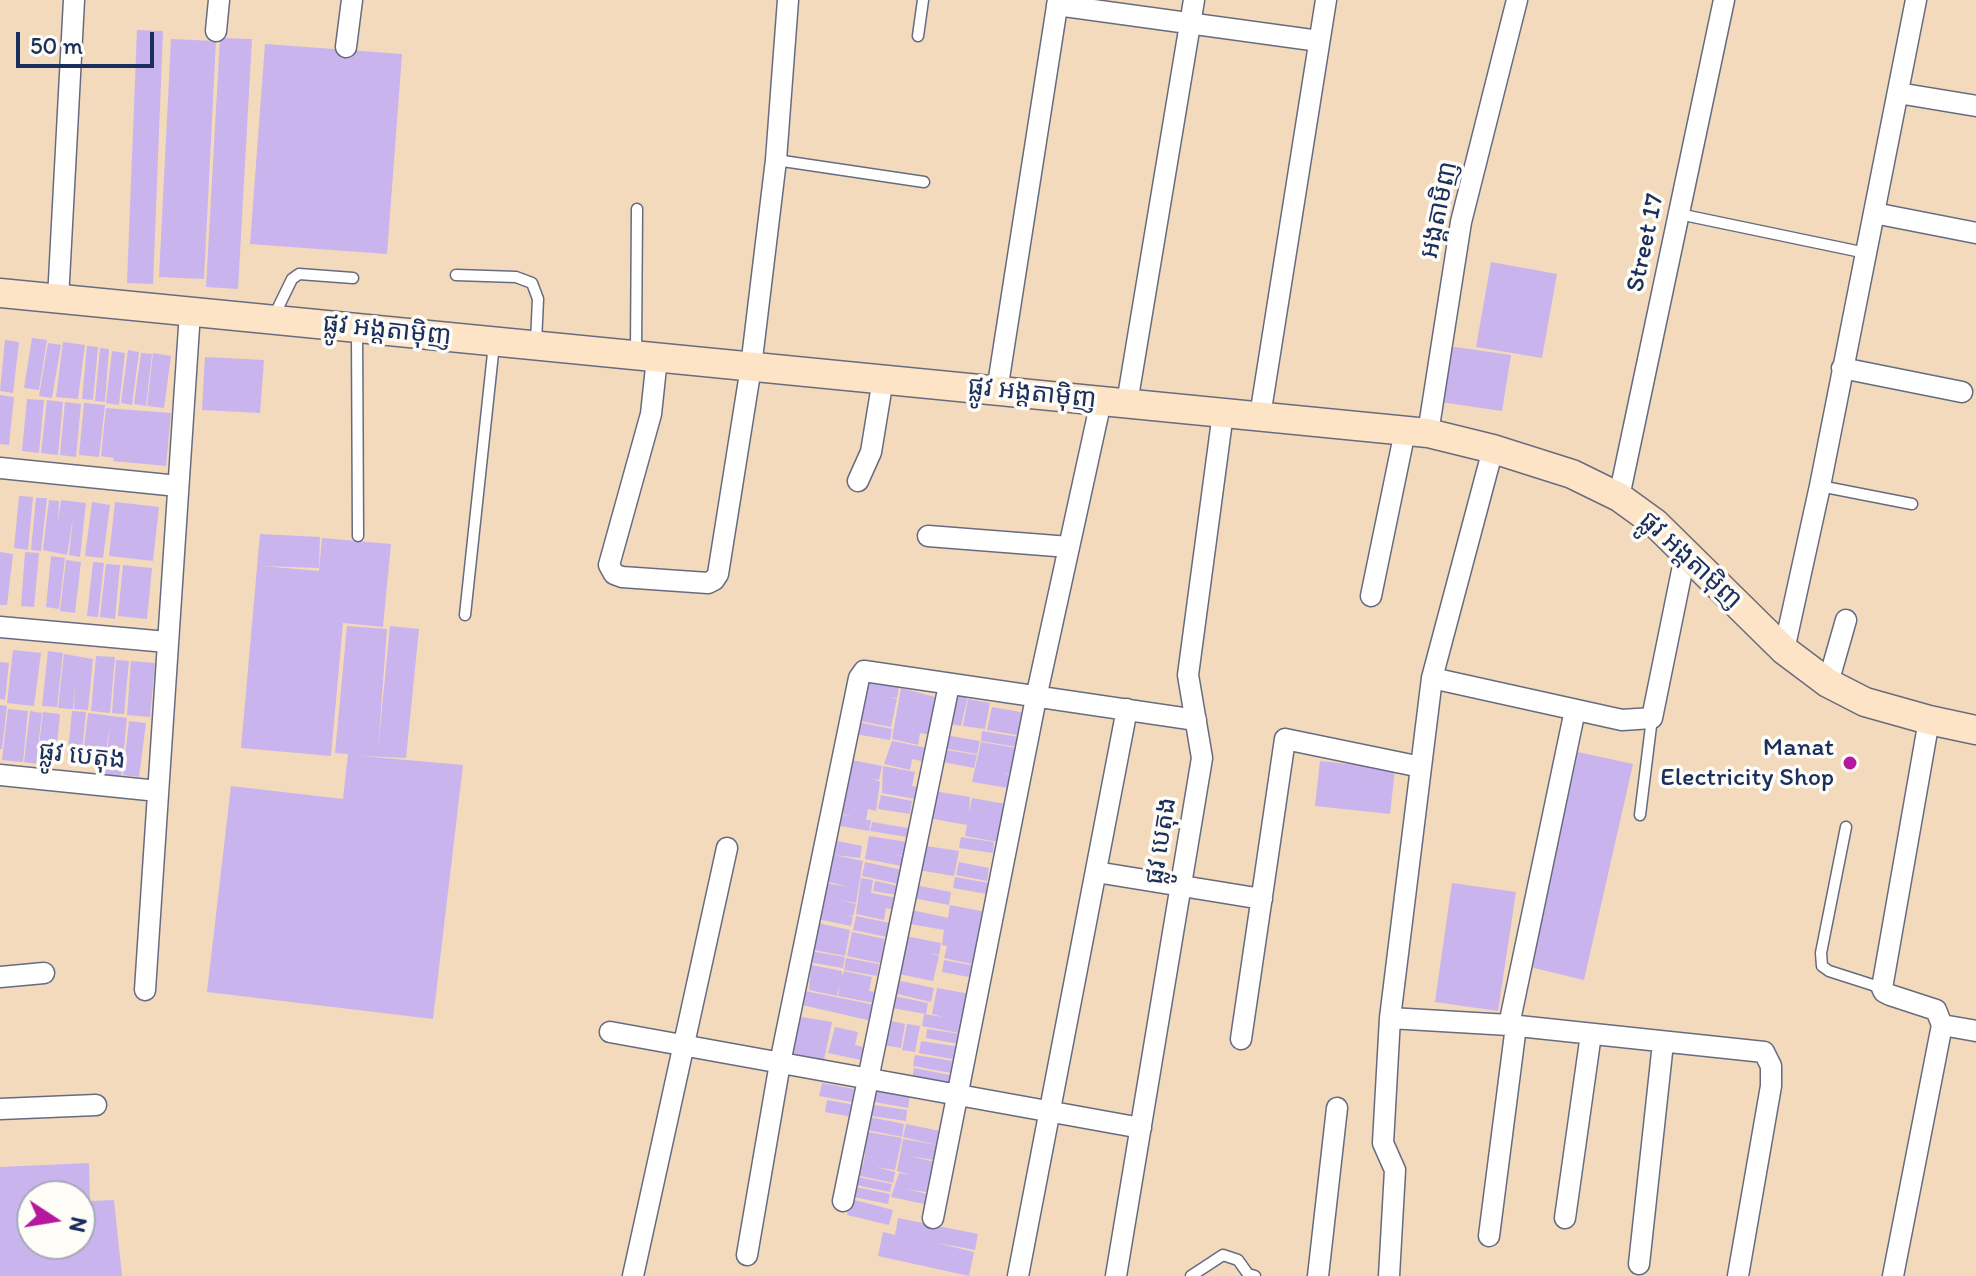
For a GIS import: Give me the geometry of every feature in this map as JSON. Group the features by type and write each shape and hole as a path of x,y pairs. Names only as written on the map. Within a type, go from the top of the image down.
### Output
{"street":[{"path":"58,299 74,0"},
{"path":"216,31 219,0"},
{"path":"346,47 352,0"},
{"path":"646,356 651,414 609,565 614,574 622,577 708,583 718,574 751,367 776,160 788,0"},
{"path":"933,1218 1036,698 1069,547 1114,402 1194,0"},
{"path":"1260,416 1326,0"},
{"name":"អង្គតាមិញ","path":"1371,596 1416,432 1461,222 1517,0"},
{"name":"Street 17","path":"1619,497 1724,0"},
{"path":"1784,650 1820,486 1916,0"},
{"path":"997,391 1058,2 1319,41"},
{"path":"1898,93 1976,106"},
{"path":"1874,213 1976,233"},
{"name":"ផ្លូវ អង្តតាម៉ិញ","path":"0,293 1416,432 1493,449 1572,474 1619,497 1686,551 1784,650 1828,683 1865,702 1976,730"},
{"path":"145,990 190,312"},
{"path":"1842,368 1962,392"},
{"path":"858,481 871,452 883,379"},
{"name":"ផ្លូវ បេតុង","path":"1116,1276 1202,758 1188,675 1223,413"},
{"path":"1389,1276 1395,1170 1383,1143 1390,1018 1432,678 1493,449"},
{"path":"0,468 178,486"},
{"path":"928,536 1069,547"},
{"path":"1432,678 1622,720 1652,718 1686,551"},
{"path":"1828,683 1846,620"},
{"path":"0,627 167,642"},
{"path":"747,1255 780,1063 859,678 864,671 1196,720"},
{"path":"843,1201 949,685"},
{"path":"1018,1276 1127,709"},
{"path":"1489,1236 1512,1025 1575,710"},
{"path":"1893,1276 1942,1025 1936,1010 1890,995 1882,988 1929,720"},
{"path":"1241,1039 1285,739 1421,767"},
{"name":"ផ្លូវ បេតុង","path":"0,775 158,791"},
{"path":"633,1276 727,848"},
{"path":"1096,872 1262,899"},
{"path":"0,977 44,973"},
{"path":"1390,1018 1512,1025 1764,1052 1771,1066 1771,1086 1738,1276"},
{"path":"1942,1025 1976,1031"},
{"path":"610,1032 1141,1128"},
{"path":"1565,1218 1591,1034"},
{"path":"1639,1264 1663,1043"},
{"path":"0,1109 96,1105"},
{"path":"1318,1276 1337,1108"}],"lane":[{"path":"918,36 923,0"},
{"path":"776,160 924,182"},
{"path":"637,209 646,356"},
{"path":"1679,214 1866,253"},
{"path":"272,320 292,279 299,274 353,278"},
{"path":"456,275 516,277 532,283 538,299 536,346"},
{"path":"357,328 358,536"},
{"path":"465,615 495,342"},
{"path":"1820,486 1912,504"},
{"path":"1640,815 1652,718"},
{"path":"1846,827 1821,953 1822,966 1882,988"},
{"path":"1191,1276 1223,1255 1238,1260 1248,1274 1255,1276"}],"building":[{"path":"137,30 163,31 153,284 127,283"},
{"path":"220,38 252,39 238,289 206,287"},
{"path":"171,39 216,41 204,279 159,277"},
{"path":"265,44 402,54 387,254 250,244"},
{"path":"1491,262 1557,274 1542,358 1476,347"},
{"path":"32,338 47,340 39,390 24,388"},
{"path":"5,340 19,342 13,393 0,391"},
{"path":"63,342 85,345 78,399 56,397"},
{"path":"48,343 61,345 52,398 39,396"},
{"path":"87,346 98,347 93,400 82,399"},
{"path":"1448,346 1511,355 1502,411 1440,402"},
{"path":"100,348 109,349 105,402 95,401"},
{"path":"128,350 139,352 132,405 121,403"},
{"path":"112,351 125,353 119,405 106,403"},
{"path":"141,353 152,354 146,406 134,404"},
{"path":"153,353 171,356 164,408 147,406"},
{"path":"205,357 264,360 260,413 202,410"},
{"path":"0,395 14,397 9,445 0,444"},
{"path":"27,399 44,400 39,453 22,451"},
{"path":"47,400 63,402 58,455 41,453"},
{"path":"65,402 81,404 76,457 60,455"},
{"path":"84,403 105,405 99,457 79,455"},
{"path":"106,408 171,413 166,466 113,461 114,458 101,456"},
{"path":"19,496 33,497 28,550 14,548"},
{"path":"36,498 47,498 41,551 31,550"},
{"path":"49,500 59,501 58,522 61,500 86,503 80,557 69,555 73,517 67,555 43,550"},
{"path":"92,502 110,505 103,558 85,556"},
{"path":"115,502 159,507 153,561 109,556"},
{"path":"260,534 320,537 319,568 262,566 319,571 322,538 391,544 383,627 343,623 331,756 241,748"},
{"path":"0,552 13,554 7,605 0,605"},
{"path":"25,552 39,553 34,607 21,606"},
{"path":"51,556 65,558 59,609 46,607"},
{"path":"66,560 81,562 75,613 60,611"},
{"path":"93,562 104,563 98,617 87,616"},
{"path":"106,564 120,565 115,619 100,617"},
{"path":"123,565 152,568 147,619 118,616"},
{"path":"347,626 387,629 378,749 390,626 419,629 406,758 361,756 463,765 433,1019 207,992 231,786 343,799 348,754 335,753"},
{"path":"13,650 41,653 34,706 7,703"},
{"path":"48,651 63,653 57,707 42,706"},
{"path":"64,654 93,659 88,710 74,709 75,684 73,709 58,708"},
{"path":"96,656 115,657 110,713 91,711"},
{"path":"116,660 129,661 124,714 112,713"},
{"path":"131,661 155,663 150,717 127,715"},
{"path":"0,662 9,663 5,700 0,699"},
{"path":"865,680 899,687 897,698 888,697 897,699 891,727 855,720"},
{"path":"901,688 939,698 931,735 920,733 918,745 892,739"},
{"path":"953,693 968,696 961,726 946,723"},
{"path":"968,699 990,703 985,729 963,726"},
{"path":"0,705 7,706 2,749 0,749"},
{"path":"992,707 1026,713 1023,736 987,730"},
{"path":"8,709 28,711 23,762 2,760"},
{"path":"30,711 42,713 36,764 24,762"},
{"path":"72,711 86,712 81,763 67,761"},
{"path":"43,712 60,714 55,764 37,763"},
{"path":"88,713 127,718 121,778 105,776 110,725 104,767 82,764"},
{"path":"129,721 146,723 139,777 123,775"},
{"path":"857,722 892,729 890,740 855,734"},
{"path":"982,731 1019,737 1017,747 981,741"},
{"path":"945,735 980,741 977,754 943,748"},
{"path":"892,741 928,748 926,762 912,759 910,770 884,764"},
{"path":"981,742 1017,748 1012,774 1003,773 1011,775 1009,788 972,782"},
{"path":"941,749 977,755 974,768 938,761"},
{"path":"1578,752 1633,764 1584,980 1530,967"},
{"path":"846,759 882,766 879,780 871,778 880,782 876,811 868,809 866,820 871,820 869,831 840,826 842,815 852,816 842,814 848,788 845,788"},
{"path":"1320,761 1395,769 1390,814 1315,806"},
{"path":"883,766 915,772 912,786 918,787 915,799 882,793"},
{"path":"934,791 970,797 969,813 972,798 1006,804 998,842 965,836 967,825 928,818"},
{"path":"881,795 912,801 910,814 878,809"},
{"path":"872,822 908,828 907,837 870,831"},
{"path":"869,836 907,842 904,856 896,854 904,857 902,866 865,859"},
{"path":"961,837 994,842 993,853 959,848"},
{"path":"828,839 862,846 860,858 834,855 863,861 856,903 839,900 856,904 853,916 844,914 853,917 851,926 817,919 825,883 850,887 824,881"},
{"path":"920,845 959,851 954,876 918,870"},
{"path":"865,862 902,870 899,884 862,876"},
{"path":"959,862 989,868 987,881 956,875"},
{"path":"955,877 989,883 987,894 953,888"},
{"path":"861,878 873,880 871,893 897,898 895,910 886,908 884,920 856,914"},
{"path":"875,881 899,886 897,895 873,891"},
{"path":"1452,883 1516,892 1498,1011 1435,1002"},
{"path":"915,885 951,892 949,905 913,898"},
{"path":"950,905 986,912 977,937 981,937 976,965 944,958 947,946 942,945 944,930 973,935 910,924 912,910 948,918"},
{"path":"856,916 890,923 887,937 853,930"},
{"path":"814,922 850,930 845,956 809,949 812,936 821,937 812,935"},
{"path":"852,932 885,939 880,963 847,956"},
{"path":"905,936 941,943 939,955 929,953 939,956 933,981 899,974"},
{"path":"810,951 845,957 843,968 808,962"},
{"path":"846,958 879,964 877,976 844,970"},
{"path":"944,960 976,966 974,978 942,972"},
{"path":"811,965 842,971 842,976 844,971 872,977 869,991 876,992 874,1003 838,996 840,984 837,996 809,990"},
{"path":"896,980 934,988 931,1002 893,993"},
{"path":"937,988 970,994 964,1034 922,1026 924,1014 943,1017 932,1014"},
{"path":"805,991 875,1005 872,1021 802,1005"},
{"path":"894,996 928,1003 926,1014 892,1008"},
{"path":"795,1016 832,1022 824,1060 792,1055"},
{"path":"887,1020 905,1024 901,1048 883,1045"},
{"path":"907,1024 920,1026 915,1052 902,1050"},
{"path":"835,1027 858,1032 855,1045 863,1047 861,1060 828,1053"},
{"path":"927,1029 961,1034 959,1044 926,1038"},
{"path":"921,1041 960,1047 957,1060 919,1053"},
{"path":"915,1055 953,1061 951,1073 913,1066"},
{"path":"914,1068 950,1075 948,1086 912,1080"},
{"path":"822,1083 854,1089 852,1102 819,1096"},
{"path":"872,1088 910,1094 908,1108 869,1101"},
{"path":"827,1100 855,1105 852,1117 825,1112"},
{"path":"867,1104 907,1110 906,1121 865,1115"},
{"path":"865,1116 904,1124 902,1137 862,1129"},
{"path":"906,1124 940,1131 937,1145 903,1137"},
{"path":"862,1131 902,1138 895,1170 876,1167 895,1172 893,1183 851,1174 853,1163 863,1165 865,1153 858,1152"},
{"path":"903,1139 937,1145 934,1160 908,1156 936,1162 933,1193 906,1189 932,1195 929,1205 891,1197 899,1173 910,1175 897,1171"},
{"path":"89,1163 89,1180 16,1180 16,1260 96,1260 96,1201 114,1200 122,1276 0,1276 0,1167"},
{"path":"852,1176 892,1184 890,1192 851,1184"},
{"path":"850,1186 890,1194 888,1204 849,1196"},
{"path":"851,1199 893,1210 889,1225 847,1215"},
{"path":"898,1218 978,1234 975,1250 933,1242 974,1252 969,1276 878,1256 883,1232 895,1235"}],"place":[{"name":"Manat Electricity Shop","path":"1850,763"}]}
